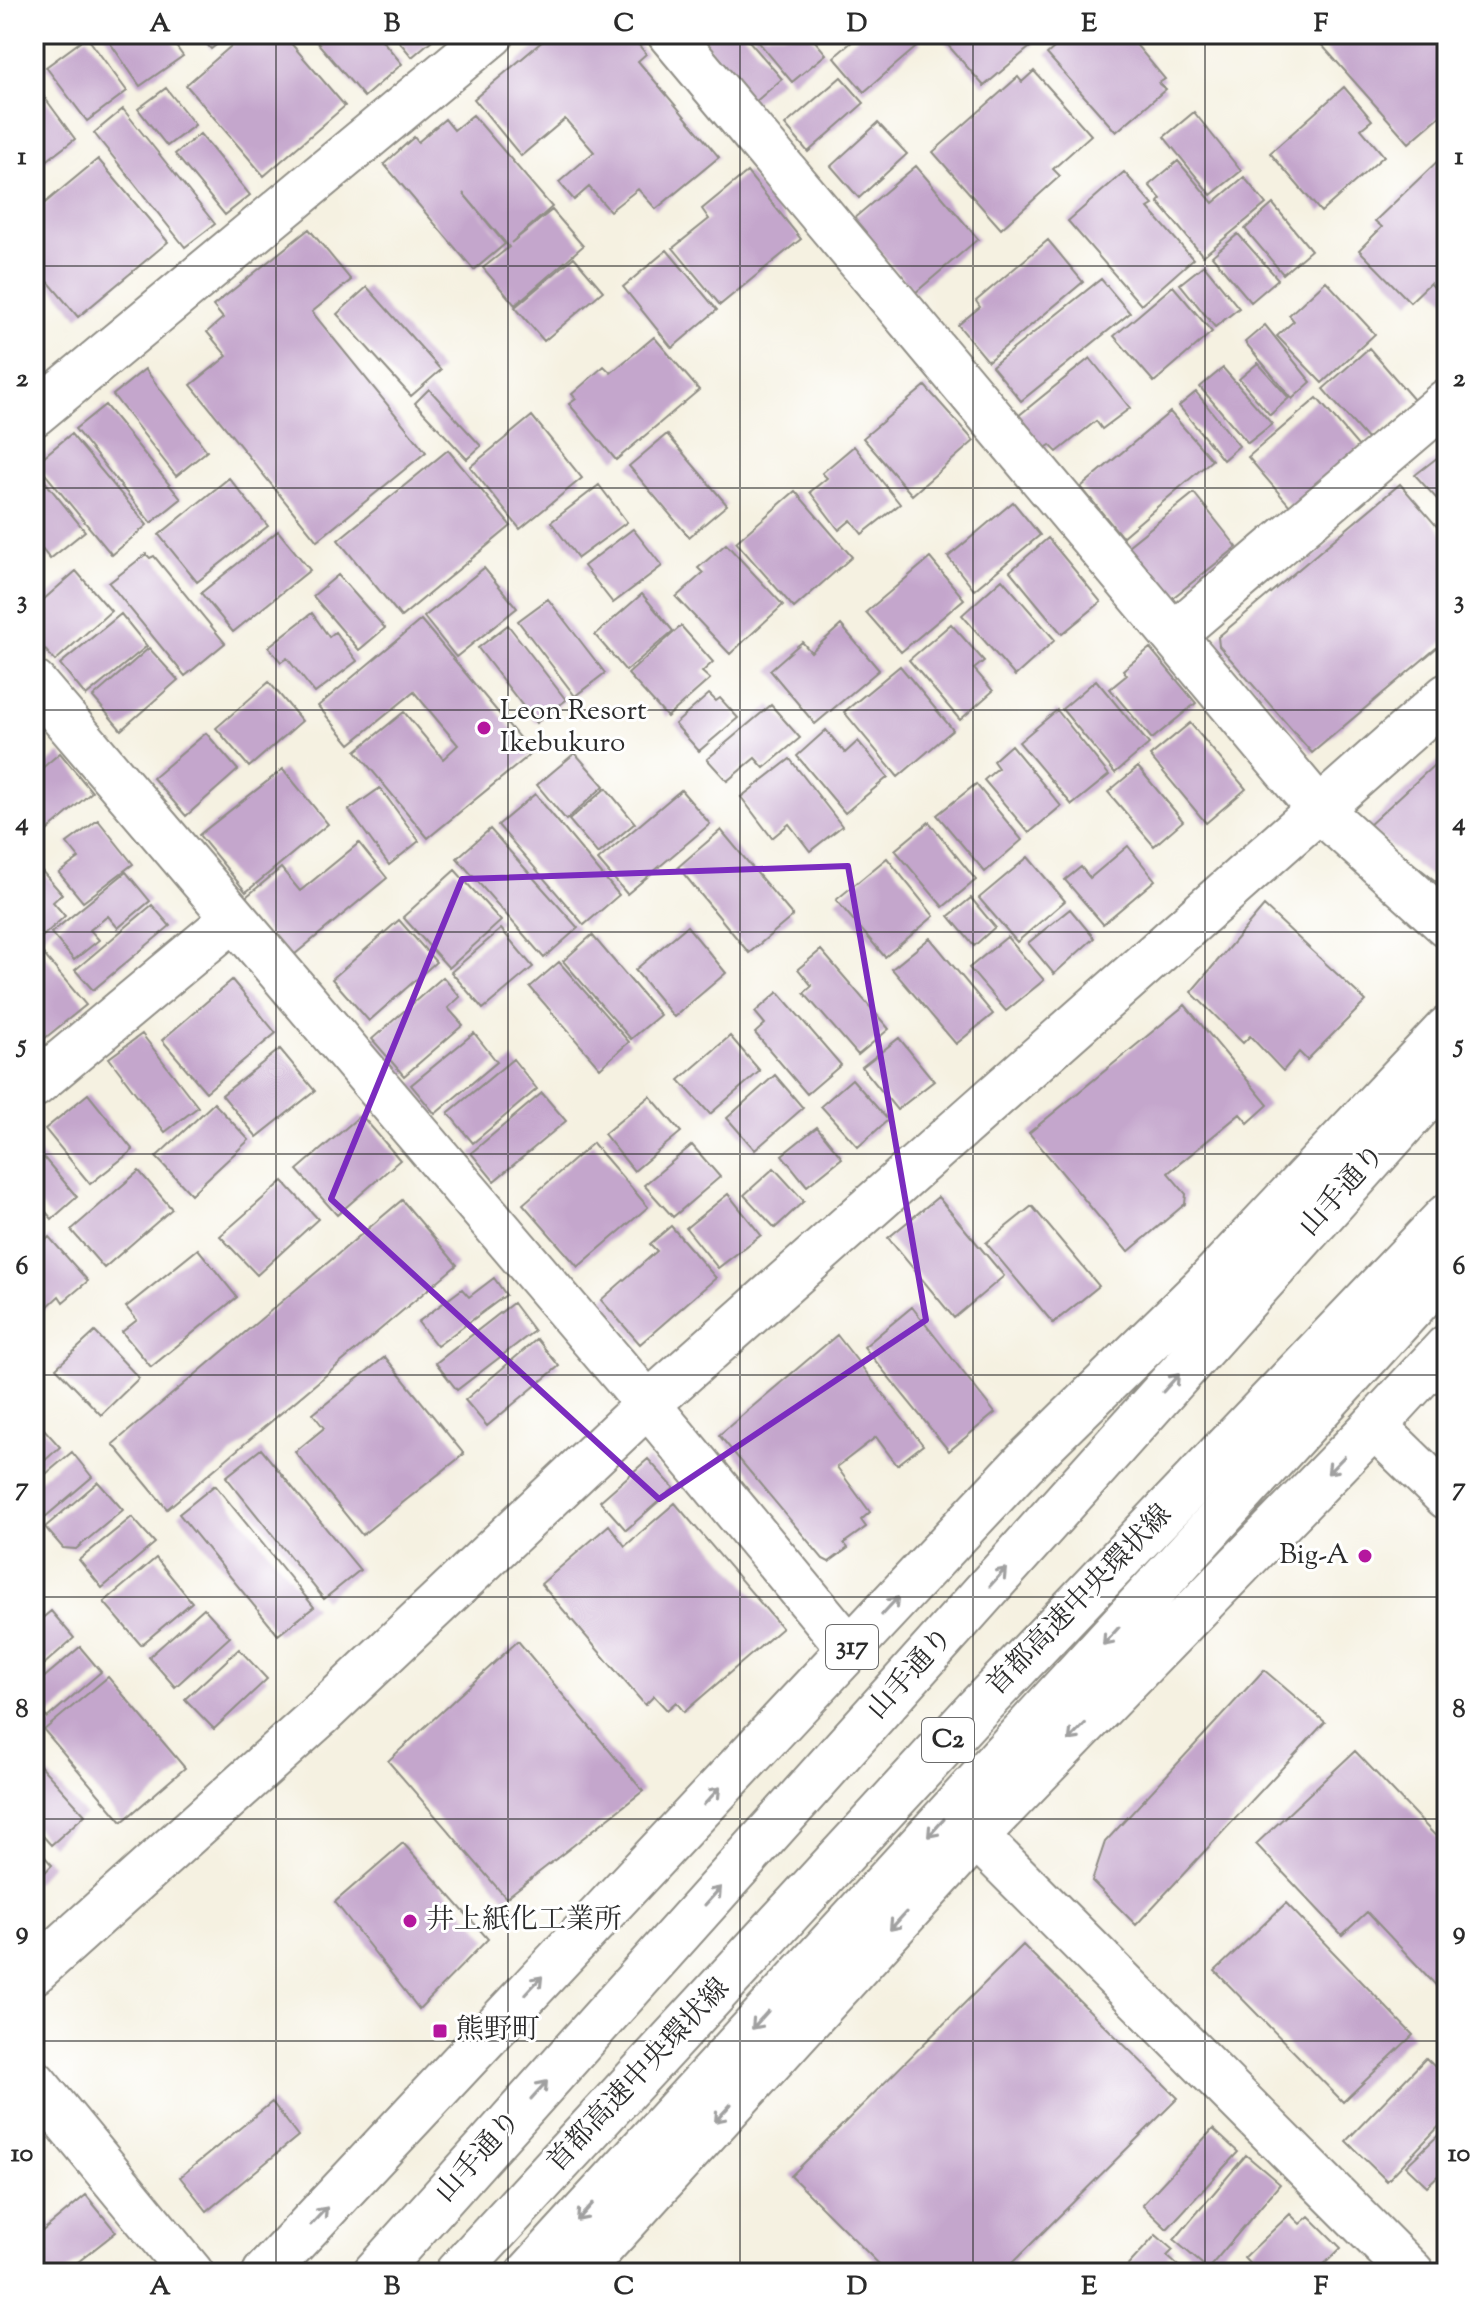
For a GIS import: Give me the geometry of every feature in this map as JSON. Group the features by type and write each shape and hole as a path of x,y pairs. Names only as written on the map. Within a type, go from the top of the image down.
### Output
{"main road":[{"path":"34,414 492,34"},
{"path":"670,34 1319,809 1447,925"},
{"path":"1174,634 1447,401"},
{"path":"34,683 233,919 287,977 850,1649"},
{"path":"34,1972 319,1716 647,1405 1447,696"},
{"path":"34,1085 233,919"},
{"name":"317","path":"265,2273 1024,1463 1202,1289 1447,1029"},
{"name":"山手通り","path":"375,2273 1447,1075"},
{"name":"首都高速中央環状線","path":"457,2273 977,1709 1447,1216"},
{"name":"首都高速中央環状線","path":"487,2273 981,1734 1447,1236"},
{"path":"529,2273 1447,1269"},
{"path":"578,2273 976,1836 1447,1347"},
{"path":"1374,1426 1447,1497"},
{"path":"976,1836 1412,2273"},
{"path":"34,2082 191,2273"}],"highlighted area":[{"path":"848,866 926,1320 659,1499 331,1199 462,879"}],"building":[{"path":"104,34 167,34 183,56 140,86"},
{"path":"199,34 230,34 211,49"},
{"path":"245,34 283,34 345,106 264,176 186,85"},
{"path":"310,34 377,34 402,64 364,97"},
{"path":"393,34 439,34 412,57"},
{"path":"551,34 630,34 646,54 638,61 719,157 656,209 638,189 610,211 589,187 574,200 559,182 594,152 565,119 521,156 474,99"},
{"path":"697,34 743,34 782,79 754,103"},
{"path":"752,34 809,34 826,54 792,82"},
{"path":"861,34 913,34 921,43 864,92 834,57"},
{"path":"938,34 1030,34 1036,42 984,86"},
{"path":"1070,34 1135,34 1138,37 1133,41 1165,79 1159,83 1166,89 1116,132 1047,54"},
{"path":"1312,34 1424,34 1447,60 1447,110 1409,143"},
{"path":"87,37 127,91 87,121 46,67"},
{"path":"1034,71 1091,135 1053,169 1060,176 1001,229 933,152 1018,77 1022,82"},
{"path":"841,77 864,103 808,152 785,125"},
{"path":"34,83 75,139 41,165 34,155"},
{"path":"1344,87 1372,120 1361,129 1384,156 1321,212 1270,153"},
{"path":"166,88 195,125 167,146 138,109"},
{"path":"123,109 215,224 185,247 94,133"},
{"path":"1194,112 1241,171 1211,195 1164,137"},
{"path":"473,115 552,207 511,243 552,210 583,246 515,305 483,268 509,247 463,193 505,244 474,270 384,164 414,137 418,142 445,119 454,130"},
{"path":"878,123 907,154 859,198 831,166"},
{"path":"200,134 250,195 225,215 175,154"},
{"path":"1447,152 1447,302 1430,283 1410,302 1359,250 1382,227 1375,221"},
{"path":"98,159 168,242 78,317 34,265 34,212"},
{"path":"1178,161 1213,203 1244,177 1266,204 1203,256 1158,202 1161,199 1149,185"},
{"path":"916,166 978,239 915,293 853,219"},
{"path":"747,172 801,239 720,305 673,248 709,219 702,209"},
{"path":"1124,172 1153,205 1148,208 1193,259 1141,305 1068,221"},
{"path":"1273,204 1311,250 1283,274 1245,229"},
{"path":"309,229 351,280 312,312 426,452 317,541 191,385 227,356 207,332 223,318 213,306"},
{"path":"1238,234 1278,279 1251,302 1212,256"},
{"path":"1048,240 1083,282 988,361 958,325 980,307 976,301"},
{"path":"667,250 717,310 672,348 623,287"},
{"path":"574,257 603,291 544,341 515,307"},
{"path":"1204,265 1239,308 1215,327 1180,284"},
{"path":"1101,279 1130,313 1021,401 992,366"},
{"path":"1326,281 1375,334 1322,383 1277,336 1294,321 1289,315"},
{"path":"1173,286 1212,332 1154,382 1114,336"},
{"path":"367,287 441,370 411,396 337,314"},
{"path":"1265,325 1311,382 1292,399 1245,342"},
{"path":"654,337 699,390 616,460 569,404 576,399 572,394 604,366 611,373"},
{"path":"1369,348 1414,400 1368,440 1323,389"},
{"path":"1090,358 1130,408 1102,429 1096,421 1057,452 1050,445 1044,449 1017,417"},
{"path":"1258,363 1289,398 1270,415 1239,379"},
{"path":"1223,368 1272,424 1248,443 1200,387"},
{"path":"145,369 207,451 176,476 113,395"},
{"path":"925,386 974,441 912,495 863,438"},
{"path":"429,389 481,446 467,459 415,403"},
{"path":"1196,392 1239,446 1223,460 1179,406"},
{"path":"1317,398 1359,447 1296,513 1248,457"},
{"path":"105,405 181,499 151,523 75,429"},
{"path":"1170,412 1212,460 1122,537 1081,487"},
{"path":"532,416 582,478 520,529 470,467"},
{"path":"71,434 147,525 112,555 36,463"},
{"path":"667,434 727,505 689,537 629,466"},
{"path":"854,446 900,504 862,534 851,520 839,530 810,492 827,478 822,473"},
{"path":"448,450 511,526 401,617 338,540"},
{"path":"1447,450 1447,510 1415,475"},
{"path":"34,468 85,531 50,559 34,539"},
{"path":"229,478 268,526 197,582 159,535"},
{"path":"1400,484 1447,538 1447,639 1312,753 1219,646 1218,637"},
{"path":"599,485 627,522 578,558 551,522"},
{"path":"795,491 852,557 794,608 736,542"},
{"path":"1194,493 1237,547 1171,599 1128,546"},
{"path":"1013,502 1040,535 974,590 948,557"},
{"path":"633,529 662,566 613,603 584,566"},
{"path":"278,531 310,570 233,632 201,593"},
{"path":"1048,538 1101,602 1062,634 1010,571"},
{"path":"726,544 783,605 730,654 676,597 703,573 698,568"},
{"path":"146,554 150,558 154,556 225,643 185,676 109,583"},
{"path":"930,558 964,599 901,652 866,612"},
{"path":"484,568 517,608 456,657 424,617"},
{"path":"76,571 111,611 55,661 34,637 34,608"},
{"path":"338,575 385,628 359,650 313,596"},
{"path":"1002,579 1055,640 1015,676 962,615"},
{"path":"642,594 673,631 626,671 595,635"},
{"path":"548,599 605,673 575,696 518,621"},
{"path":"312,613 329,637 335,632 357,661 315,693 287,658 281,662 268,647"},
{"path":"121,614 147,646 86,696 60,664"},
{"path":"421,620 532,753 428,838 356,751 404,712 443,759 458,745 414,692 350,744 318,706"},
{"path":"951,624 984,661 974,669 993,691 960,720 909,660"},
{"path":"508,625 566,700 536,723 478,648"},
{"path":"841,625 879,670 815,724 770,670 802,642 811,652"},
{"path":"681,626 713,662 702,672 710,679 667,717 628,674"},
{"path":"149,648 178,680 121,730 93,697"},
{"path":"1150,648 1196,703 1152,739 1110,689 1127,675 1123,670"},
{"path":"900,666 953,730 898,777 844,712"},
{"path":"1096,680 1149,744 1115,773 1062,709"},
{"path":"269,682 302,721 249,767 216,728"},
{"path":"709,694 716,701 720,698 738,718 699,751 675,724"},
{"path":"771,705 800,738 764,768 755,758 727,781 707,759"},
{"path":"1057,710 1109,775 1072,805 1019,742"},
{"path":"1190,723 1246,789 1206,823 1150,756"},
{"path":"826,730 845,753 858,741 888,777 845,813 797,756"},
{"path":"206,733 238,770 186,816 153,778"},
{"path":"1011,745 1061,806 1029,833 984,780 998,768 993,761"},
{"path":"60,753 92,792 34,842 34,775"},
{"path":"575,753 604,786 566,820 537,785"},
{"path":"1447,753 1447,890 1367,827"},
{"path":"790,759 842,826 810,851 789,824 772,838 741,797"},
{"path":"1138,767 1183,821 1154,846 1108,792"},
{"path":"283,769 328,824 246,892 199,835"},
{"path":"976,784 1022,840 985,872 937,815"},
{"path":"380,788 419,841 389,865 349,810"},
{"path":"606,788 635,823 598,854 569,820"},
{"path":"681,790 710,824 627,894 598,860"},
{"path":"535,794 619,895 584,925 498,825"},
{"path":"98,820 133,864 83,902 59,873 79,858 67,843"},
{"path":"929,822 976,880 943,907 895,850"},
{"path":"490,829 578,928 544,958 457,858"},
{"path":"721,830 793,916 749,953 678,867"},
{"path":"359,843 387,878 289,959 241,901 281,868 300,891"},
{"path":"1128,846 1155,880 1103,924 1065,880 1081,867 1090,878"},
{"path":"1028,857 1065,901 1017,942 979,898"},
{"path":"887,858 934,916 885,957 836,900"},
{"path":"34,862 62,894 53,902 65,916 43,936 34,926"},
{"path":"455,870 501,921 449,968 403,917"},
{"path":"126,872 150,901 118,928 108,916 90,930 99,940 74,960 51,933"},
{"path":"971,898 995,927 974,946 949,916"},
{"path":"152,905 170,926 93,990 75,970"},
{"path":"1264,906 1366,1001 1307,1060 1299,1052 1283,1071 1250,1036 1243,1043 1191,992"},
{"path":"1070,909 1094,938 1054,974 1028,943"},
{"path":"399,920 436,962 369,1021 332,979"},
{"path":"687,926 726,973 674,1017 635,970"},
{"path":"501,929 533,967 483,1009 451,972"},
{"path":"592,935 660,1015 631,1039 563,961"},
{"path":"1007,937 1044,980 1006,1011 969,968"},
{"path":"930,938 993,1014 956,1044 892,969"},
{"path":"40,950 86,1005 34,1047 34,955"},
{"path":"821,950 889,1029 858,1055 804,993 812,986 798,969"},
{"path":"559,962 629,1042 600,1068 530,987"},
{"path":"443,977 460,997 448,1008 463,1025 404,1076 372,1039"},
{"path":"232,980 276,1033 206,1092 162,1040"},
{"path":"778,992 841,1065 807,1094 755,1033 765,1024 755,1012"},
{"path":"1185,1005 1268,1105 1248,1123 1240,1114 1168,1173 1186,1194 1185,1204 1128,1252 1029,1133"},
{"path":"474,1033 497,1062 435,1114 411,1085"},
{"path":"142,1034 198,1107 165,1132 109,1058"},
{"path":"730,1036 760,1071 710,1114 679,1080"},
{"path":"899,1038 934,1081 897,1110 862,1067"},
{"path":"280,1049 315,1091 257,1137 222,1095"},
{"path":"513,1059 537,1089 473,1143 448,1113"},
{"path":"775,1075 803,1108 755,1150 727,1118"},
{"path":"852,1079 888,1120 858,1147 821,1106"},
{"path":"542,1093 566,1121 494,1181 471,1153"},
{"path":"88,1094 133,1150 90,1184 45,1129"},
{"path":"650,1096 681,1132 634,1171 604,1134"},
{"path":"214,1103 249,1140 191,1194 156,1157"},
{"path":"361,1115 400,1160 337,1215 297,1170"},
{"path":"817,1127 842,1158 807,1186 782,1155"},
{"path":"593,1143 648,1207 578,1267 523,1204"},
{"path":"692,1145 720,1177 673,1217 644,1185"},
{"path":"34,1146 77,1197 52,1219 34,1198"},
{"path":"774,1168 804,1201 775,1228 744,1195"},
{"path":"139,1171 172,1209 104,1268 71,1230"},
{"path":"283,1181 318,1219 257,1275 220,1236"},
{"path":"728,1194 761,1235 718,1268 686,1228"},
{"path":"938,1197 1004,1276 954,1318 888,1238"},
{"path":"402,1200 457,1265 167,1509 113,1444"},
{"path":"1032,1206 1099,1286 1053,1323 986,1243"},
{"path":"671,1226 716,1278 640,1344 601,1300 657,1251 650,1244"},
{"path":"49,1237 88,1281 63,1302 59,1296 34,1319 34,1251"},
{"path":"198,1249 237,1297 151,1367 122,1332 137,1320 126,1307"},
{"path":"494,1278 506,1295 437,1346 418,1322 462,1289 469,1297"},
{"path":"513,1303 534,1331 457,1390 436,1363"},
{"path":"912,1307 995,1413 949,1451 864,1347"},
{"path":"95,1332 139,1378 101,1415 56,1368"},
{"path":"837,1335 923,1445 897,1465 876,1437 837,1467 870,1512 861,1520 866,1527 844,1543 848,1548 829,1562 823,1559 719,1435"},
{"path":"537,1339 559,1366 487,1426 465,1400"},
{"path":"385,1357 464,1454 362,1535 295,1452 324,1428 313,1414"},
{"path":"34,1418 60,1447 34,1470"},
{"path":"261,1449 360,1570 324,1599 226,1477"},
{"path":"72,1452 92,1477 45,1517 34,1505 34,1484"},
{"path":"648,1459 674,1488 626,1530 600,1501"},
{"path":"98,1482 123,1510 76,1549 63,1548 45,1527"},
{"path":"215,1485 314,1607 278,1635 179,1514"},
{"path":"675,1503 782,1628 684,1712 676,1702 667,1710 654,1696 645,1705 541,1584 609,1525 625,1546"},
{"path":"132,1517 155,1543 102,1588 79,1560"},
{"path":"156,1558 192,1602 141,1645 104,1602"},
{"path":"204,1608 230,1637 175,1687 149,1657"},
{"path":"51,1611 74,1638 34,1673 34,1625"},
{"path":"518,1641 643,1791 506,1898 388,1761"},
{"path":"80,1647 101,1672 47,1718 34,1703 34,1686"},
{"path":"239,1649 267,1679 214,1729 185,1699"},
{"path":"1264,1670 1325,1722 1136,1925 1092,1881 1105,1842"},
{"path":"108,1677 185,1768 122,1822 44,1730"},
{"path":"1355,1751 1447,1848 1447,1997 1367,1912 1342,1935 1256,1844"},
{"path":"36,1761 85,1815 51,1845 34,1826"},
{"name":"井上紙化工業所","path":"403,1843 488,1939 419,2009 335,1902"},
{"path":"44,1856 52,1865 34,1884 34,1866"},
{"path":"1286,1903 1413,2035 1343,2102 1215,1971"},
{"path":"1023,1945 1178,2098 1002,2273 888,2273 791,2176"},
{"path":"1426,2058 1447,2079 1447,2118 1387,2181 1346,2141"},
{"path":"272,2102 298,2136 207,2211 180,2177"},
{"path":"1447,2127 1447,2167 1427,2186 1406,2166"},
{"path":"1213,2129 1238,2152 1167,2229 1142,2205"},
{"path":"1246,2155 1280,2184 1208,2269 1174,2240"},
{"path":"86,2195 116,2232 64,2273 37,2273 34,2269 34,2238"},
{"path":"1290,2214 1300,2224 1309,2216 1341,2248 1315,2273 1258,2273 1244,2258"},
{"path":"1156,2235 1173,2250 1167,2256 1186,2273 1121,2273"}],"place":[{"name":"Leon Resort Ikebukuro","path":"484,728"},
{"name":"Big-A","path":"1365,1556"},
{"name":"井上紙化工業所","path":"410,1921"},
{"name":"熊野町","path":"440,2031"}]}
